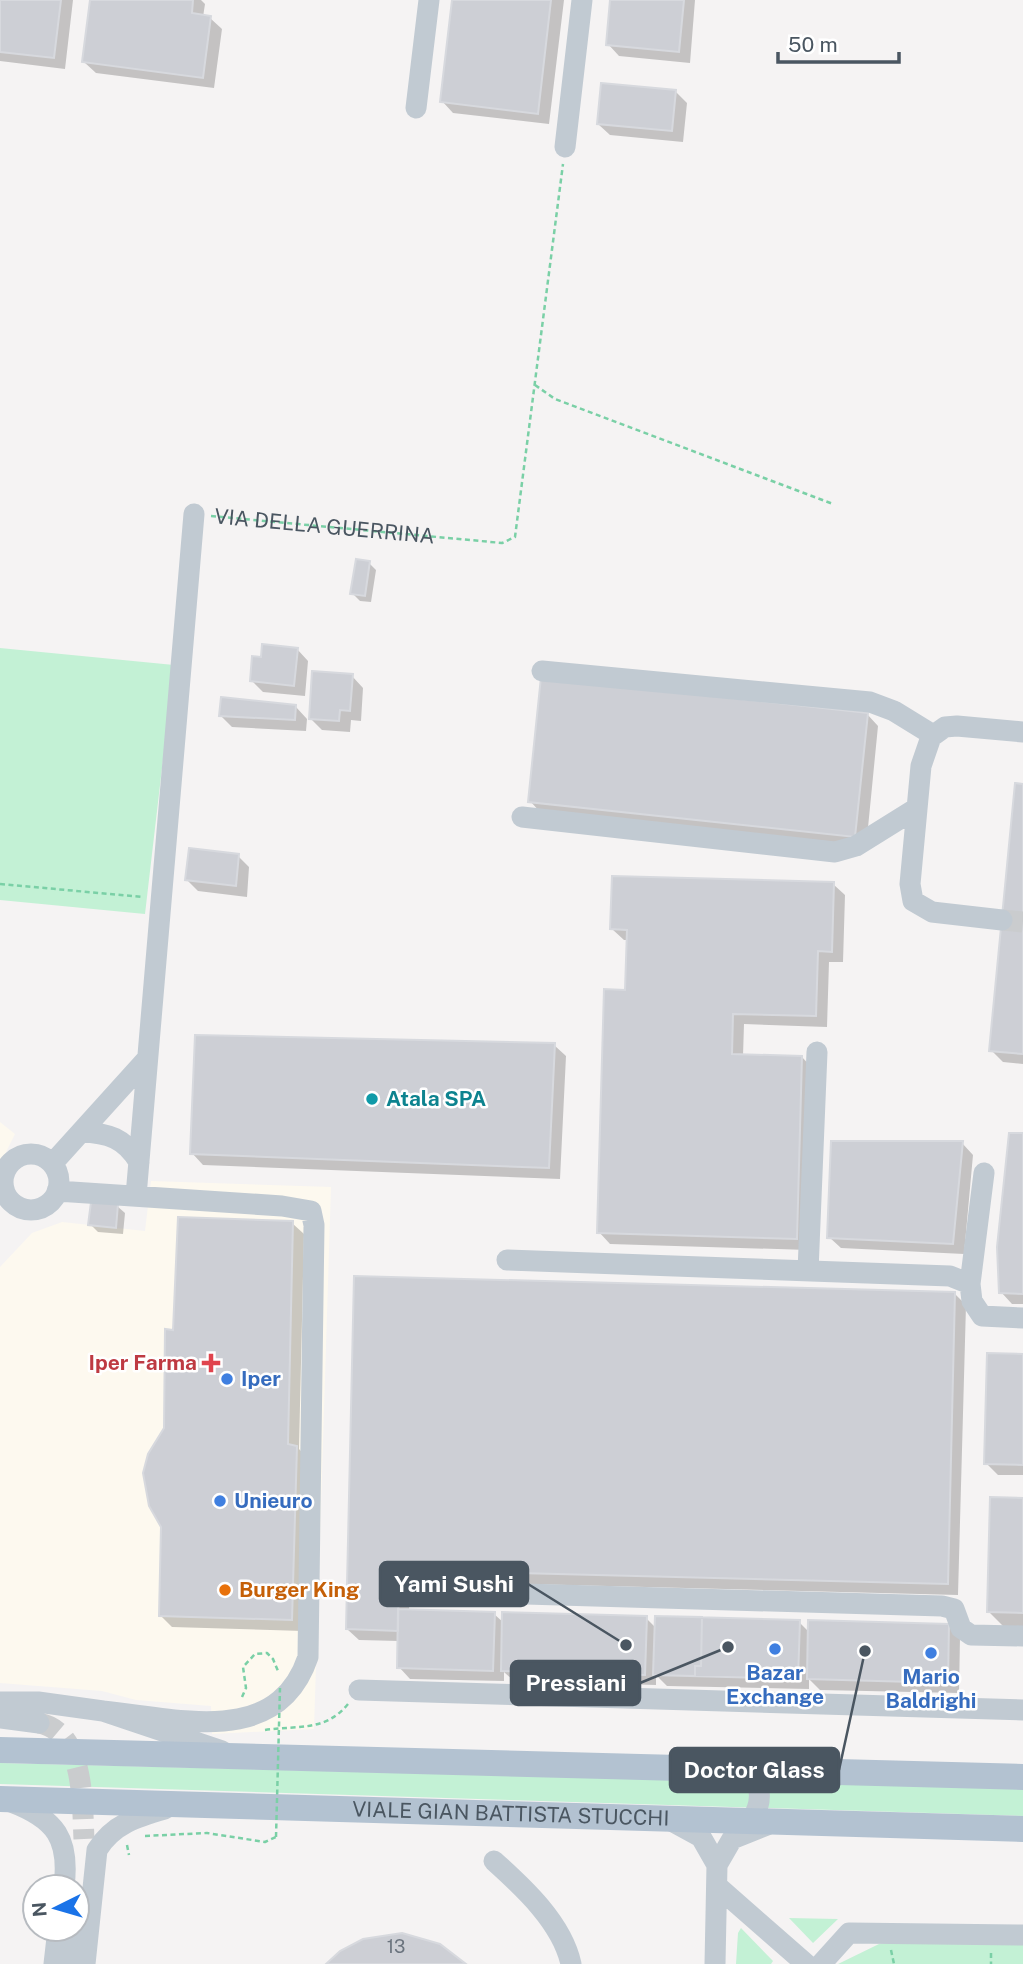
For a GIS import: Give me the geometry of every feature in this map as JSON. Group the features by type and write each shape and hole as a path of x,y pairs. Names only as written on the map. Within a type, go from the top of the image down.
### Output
{"main road":[{"path":"0,1750 1023,1777"},
{"name":"VIALE GIAN BATTISTA STUCCHI","path":"1,1799 1023,1829"}],"street":[{"path":"416,108 429,0"},
{"path":"565,147 582,0"},
{"name":"VIA DELLA GUERRINA","path":"136,1196 194,514"},
{"path":"542,671 870,702 894,711 933,735"},
{"path":"1002,920 932,912 913,901 909,884 917,808 925,749 933,735 945,727 957,726 1023,732"},
{"path":"522,817 835,852 856,846 917,808"},
{"path":"808,1271 817,1052"},
{"path":"52,1164 146,1060"},
{"path":"81,1132 117,1138 131,1148 139,1162"},
{"path":"37,1155 52,1164 57,1172 57,1191 48,1204 40,1209 22,1209 5,1204 4,1180 14,1160 37,1155"},
{"path":"984,1173 970,1284 972,1301 982,1315 1023,1318"},
{"path":"0,1702 38,1702 227,1723 260,1714 289,1693 301,1678 308,1657 314,1225 311,1211 57,1191"},
{"path":"507,1261 950,1276 970,1284"},
{"path":"489,1592 942,1606 954,1609 961,1628 971,1635 1023,1636"},
{"path":"359,1690 1023,1710"},
{"path":"103,1711 234,1755"},
{"path":"0,1717 39,1723"},
{"path":"715,1964 717,1875 732,1839 762,1821 758,1809 761,1795 752,1769"},
{"path":"1,1799 33,1810 61,1838 67,1860 66,1873"},
{"path":"85,1964 97,1850 105,1836 133,1818 178,1805"},
{"path":"666,1818 701,1837 717,1875 792,1960"},
{"path":"79,1873 84,1839"},
{"path":"494,1861 542,1909 568,1949 571,1964"},
{"path":"821,1964 849,1933 1023,1936"},
{"path":"54,1964 56,1943"},
{"path":"70,1964 72,1943"}],"path":[{"name":"VIA DELLA GUERRINA","path":"194,514 502,543 510,541 517,531 565,147"},
{"path":"536,385 555,399 833,505"},
{"path":"0,884 160,899"},
{"path":"139,1836 207,1833 265,1842 276,1837 280,1678 273,1658 267,1653 255,1654 243,1667 244,1696 223,1705 227,1723"},
{"path":"125,1837 129,1855"}],"shaded area":[{"path":"0,1122 15,1134 0,1164"},
{"path":"151,1181 331,1187 314,1729 212,1734 211,1706 136,1700 102,1691 0,1683 0,1267 32,1233 62,1222 145,1231"}],"green space":[{"path":"0,648 174,665 145,914 0,900"},
{"path":"0,1763 1023,1788 1023,1816 0,1784"},
{"path":"789,1918 838,1919 813,1943"},
{"path":"741,1928 773,1961 771,1964 736,1964 738,1933"},
{"path":"917,1939 1023,1944 1023,1964 838,1964 879,1944"}],"building":[{"path":"0,0 61,0 54,58 0,52"},
{"path":"90,0 193,0 192,13 211,16 203,78 82,62"},
{"path":"452,0 551,0 538,114 440,102"},
{"path":"610,0 684,0 679,52 606,45"},
{"path":"601,83 676,90 672,131 597,124"},
{"path":"356,559 370,561 365,596 350,594"},
{"path":"262,644 298,648 294,686 250,681 252,656 261,657"},
{"path":"312,671 353,674 350,711 340,710 339,721 309,719"},
{"path":"541,677 868,713 855,837 528,802"},
{"path":"221,697 296,705 295,720 219,716"},
{"path":"1015,783 1023,784 1023,1054 989,1051"},
{"path":"189,848 239,854 236,886 185,880"},
{"path":"612,876 834,882 832,952 818,951 816,1016 733,1014 732,1054 802,1056 797,1239 597,1233 604,989 625,990 627,930 610,929"},
{"name":"Atala SPA","path":"195,1035 555,1043 549,1168 190,1154"},
{"path":"1009,1133 1023,1133 1023,1294 999,1293 997,1247"},
{"path":"831,1141 963,1141 953,1244 827,1238"},
{"path":"91,1202 118,1204 116,1228 88,1225"},
{"name":"Iper","path":"178,1217 293,1221 288,1444 297,1446 292,1620 159,1616 161,1527 149,1506 143,1473 148,1454 164,1428 165,1329 173,1330"},
{"path":"354,1276 955,1292 948,1584 399,1570 398,1631 346,1629"},
{"path":"987,1353 1023,1354 1023,1465 984,1464"},
{"path":"990,1497 1023,1498 1023,1613 987,1612"},
{"path":"398,1609 495,1612 493,1671 397,1668"},
{"path":"502,1612 647,1616 645,1675 501,1671"},
{"path":"655,1616 702,1617 701,1666 695,1666 695,1676 653,1675"},
{"path":"655,1616 800,1620 798,1679 653,1675"},
{"path":"808,1620 949,1624 948,1683 807,1679"},
{"path":"402,1933 440,1944 466,1964 326,1964 340,1951 363,1939"}],"tunnel":[{"path":"1002,920 1023,922"},
{"path":"39,1723 54,1729 65,1740 73,1754 81,1789 84,1839"}],"place":[{"name":"Atala SPA","path":"372,1099"},
{"name":"Iper Farma","path":"211,1363"},
{"name":"Iper","path":"227,1379"},
{"name":"Unieuro","path":"220,1501"},
{"name":"Burger King","path":"225,1590"},
{"name":"Yami Sushi","path":"626,1645"},
{"name":"Pressiani","path":"728,1647"},
{"name":"Bazar Exchange","path":"775,1649"},
{"name":"Doctor Glass","path":"865,1651"},
{"name":"Mario Baldrighi","path":"931,1653"}]}
